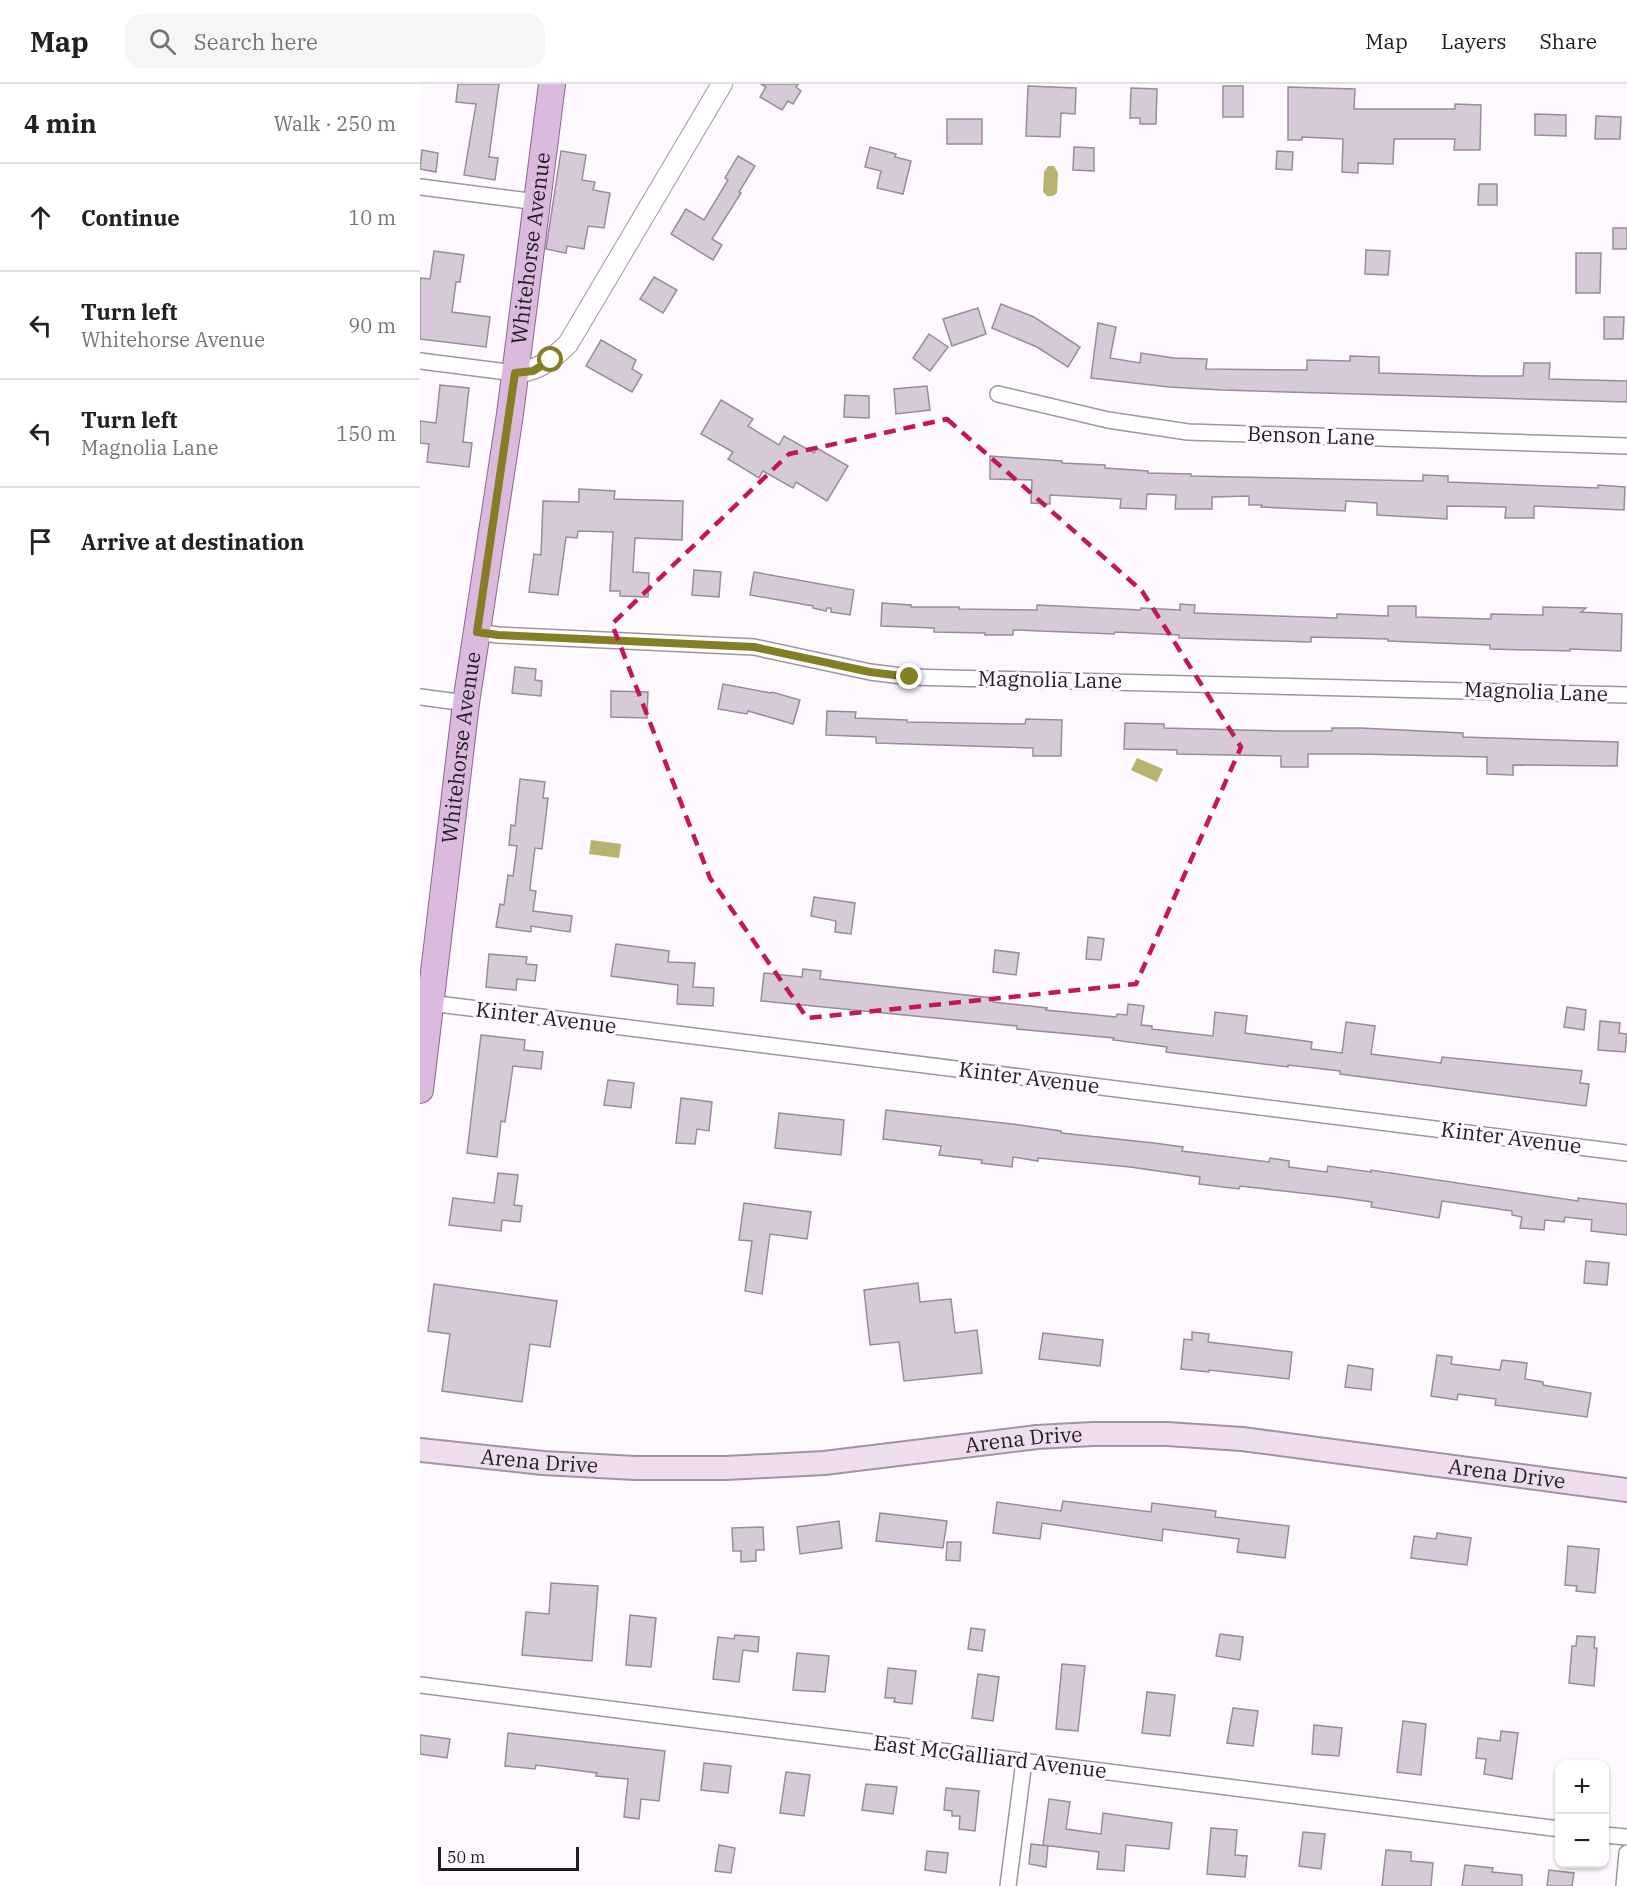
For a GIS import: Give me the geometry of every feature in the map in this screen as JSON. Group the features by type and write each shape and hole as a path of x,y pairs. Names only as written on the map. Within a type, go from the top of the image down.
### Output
{"main road":[{"name":"Whitehorse Avenue","path":"420,1090 466,703 515,373 552,84"},
{"name":"Arena Drive","path":"420,1450 543,1463 634,1468 726,1468 824,1463 1037,1437 1167,1434 1242,1439 1627,1490"}],"street":[{"path":"420,361 515,373 533,371 551,360 568,344 722,84"},
{"path":"420,187 537,202"},
{"name":"Benson Lane","path":"998,394 1129,425 1188,432 1627,446"},
{"name":"Magnolia Lane","path":"477,632 498,635 754,647 870,672 910,677 1627,695"},
{"path":"420,697 466,703"},
{"name":"Kinter Avenue","path":"430,1003 1627,1153"},
{"name":"East McGalliard Avenue","path":"420,1685 1555,1828"},
{"path":"1008,1886 1024,1761"},
{"path":"1609,1835 1627,1837"},
{"path":"1624,1886 1627,1853"}],"highlighted area":[{"path":"947,419 1142,591 1241,747 1136,984 807,1018 710,878 612,624 789,454"}],"shaded area":[{"path":"1048,166 1054,166 1058,173 1057,193 1053,196 1047,196 1043,192 1044,172"},
{"path":"1137,758 1163,769 1157,782 1131,770"},
{"path":"591,840 621,844 619,858 589,854"}],"building":[{"path":"458,84 499,84 489,157 498,158 495,180 464,175 476,104 456,102"},
{"path":"761,84 798,84 796,87 801,91 793,104 788,101 782,110 760,97 766,87"},
{"path":"1028,86 1076,88 1075,114 1061,113 1060,137 1026,136"},
{"path":"1223,86 1243,86 1243,117 1223,117"},
{"path":"1288,87 1355,89 1354,109 1455,109 1455,104 1481,105 1480,150 1454,150 1455,139 1394,139 1393,164 1358,163 1358,173 1342,172 1343,139 1302,137 1302,140 1288,140"},
{"path":"1131,88 1157,89 1156,124 1140,124 1140,118 1130,118"},
{"path":"1535,114 1566,115 1566,136 1535,135"},
{"path":"1596,116 1621,117 1620,139 1595,139"},
{"path":"947,119 982,119 982,144 947,144"},
{"path":"870,147 911,161 903,194 877,188 881,171 865,167"},
{"path":"1074,147 1094,148 1094,171 1073,170"},
{"path":"422,150 438,153 436,172 420,169"},
{"path":"561,151 586,155 582,180 595,182 593,190 610,193 604,228 588,226 584,249 567,246 566,253 546,249"},
{"path":"1277,151 1293,152 1292,170 1276,169"},
{"path":"738,156 755,166 712,239 722,245 713,260 671,234 686,209 704,220 728,180 725,178"},
{"path":"1479,184 1497,184 1497,205 1478,205"},
{"path":"1613,228 1627,228 1627,249 1613,249"},
{"path":"1366,250 1390,251 1388,275 1365,274"},
{"path":"434,251 464,255 460,282 456,282 452,312 490,317 486,347 420,339 420,278 430,279"},
{"path":"1576,253 1601,253 1600,293 1576,293"},
{"path":"654,277 677,290 663,313 640,299"},
{"path":"1001,304 1034,317 1080,347 1068,367 1037,347 992,328"},
{"path":"978,308 986,334 952,346 943,319"},
{"path":"1604,317 1624,317 1623,339 1604,339"},
{"path":"1098,323 1116,327 1110,358 1140,363 1141,353 1174,358 1207,359 1206,369 1307,370 1307,360 1350,361 1350,356 1379,357 1379,373 1523,376 1524,363 1550,363 1549,379 1627,381 1627,402 1222,390 1169,387 1091,378"},
{"path":"929,334 948,347 930,371 913,358"},
{"path":"601,340 636,360 632,369 642,375 632,392 586,366"},
{"path":"440,385 469,388 463,442 472,443 469,467 427,462 429,444 420,443 420,421 436,423"},
{"path":"927,386 930,410 896,414 894,389"},
{"path":"845,395 869,396 869,418 844,417"},
{"path":"721,400 753,419 748,426 779,445 784,436 814,453 817,448 848,466 827,501 796,482 793,488 763,471 759,478 728,459 733,452 701,434"},
{"path":"990,456 1105,465 1105,468 1148,471 1148,473 1191,474 1191,476 1423,481 1423,475 1448,476 1448,482 1625,487 1624,510 1534,506 1534,518 1505,518 1506,507 1447,506 1447,519 1377,515 1377,503 1346,501 1345,511 1261,507 1262,505 1249,505 1249,496 1212,497 1212,509 1175,509 1176,495 1147,494 1146,509 1120,508 1121,499 1050,495 1050,504 1031,503 1032,480 990,479"},
{"path":"579,489 615,491 614,499 683,501 682,540 635,538 633,572 649,573 648,597 620,596 620,591 610,591 613,532 578,531 577,538 566,537 558,595 529,592 534,554 541,555 543,501 579,502"},
{"path":"694,570 721,572 719,597 692,595"},
{"path":"754,572 854,590 850,615 831,612 831,608 827,608 826,611 813,608 813,606 750,595"},
{"path":"882,603 911,605 911,607 1037,610 1037,605 1180,610 1180,604 1195,605 1194,613 1337,618 1337,614 1388,616 1388,606 1416,606 1416,617 1491,619 1491,614 1543,615 1543,607 1586,608 1581,612 1622,614 1621,651 1490,649 1490,645 1388,641 1388,639 1311,637 1311,642 1179,638 1179,635 1115,632 1114,634 1013,630 1013,635 985,635 985,633 934,632 934,628 881,626"},
{"path":"515,667 536,669 535,680 542,681 541,696 512,693"},
{"path":"723,684 772,692 800,700 793,724 748,711 747,714 718,709"},
{"path":"611,691 648,692 647,718 611,717"},
{"path":"827,711 856,712 855,718 907,720 907,722 1025,724 1026,719 1062,720 1061,756 1033,756 1033,748 876,743 876,737 826,735"},
{"path":"1125,723 1164,724 1164,728 1281,731 1332,731 1332,728 1360,728 1463,733 1463,737 1618,742 1617,766 1513,765 1513,775 1487,774 1487,757 1308,754 1308,767 1281,767 1281,756 1177,754 1177,750 1124,749"},
{"path":"520,779 545,782 543,798 548,798 542,849 535,848 530,890 536,891 533,911 572,916 570,932 531,926 531,932 496,927 500,904 504,905 508,875 513,876 517,846 509,845 511,825 515,826"},
{"path":"814,897 855,903 851,934 835,932 836,921 811,916"},
{"path":"1088,937 1104,939 1101,960 1086,959"},
{"path":"616,944 669,951 668,962 695,963 693,987 714,988 713,1006 677,1004 678,985 611,976"},
{"path":"995,950 1019,953 1016,975 993,972"},
{"path":"489,954 527,957 526,964 537,965 535,981 517,979 516,990 486,987"},
{"path":"803,969 821,971 820,979 993,998 993,1002 1047,1008 1046,1010 1116,1017 1117,1014 1127,1015 1128,1004 1144,1006 1141,1025 1152,1026 1152,1029 1213,1036 1215,1012 1247,1016 1245,1033 1312,1042 1311,1049 1342,1053 1346,1022 1375,1026 1371,1054 1441,1063 1442,1057 1582,1071 1580,1083 1589,1084 1586,1106 1340,1074 1340,1071 1166,1052 1167,1047 1113,1040 1114,1038 1017,1029 1017,1026 761,1001 764,973 802,977"},
{"path":"1567,1007 1586,1010 1584,1030 1564,1027"},
{"path":"1600,1021 1620,1023 1619,1033 1627,1034 1625,1052 1598,1050"},
{"path":"481,1035 525,1040 524,1050 543,1052 541,1069 513,1066 505,1122 501,1121 497,1157 467,1153"},
{"path":"608,1080 634,1083 631,1108 604,1105"},
{"path":"681,1098 712,1102 709,1131 697,1129 695,1144 676,1143"},
{"path":"886,1110 1154,1143 1183,1147 1182,1151 1269,1162 1270,1158 1289,1161 1289,1167 1327,1172 1328,1166 1371,1172 1371,1170 1578,1201 1578,1198 1627,1204 1627,1235 1591,1231 1592,1220 1565,1217 1564,1222 1545,1220 1544,1230 1520,1228 1522,1217 1512,1215 1512,1211 1442,1201 1439,1218 1371,1207 1372,1202 1337,1197 1240,1186 1239,1189 1199,1184 1200,1177 1130,1167 1038,1158 1038,1161 1013,1157 1012,1167 981,1163 982,1160 939,1155 941,1146 883,1139"},
{"path":"779,1113 844,1120 841,1155 775,1148"},
{"path":"498,1173 518,1175 514,1205 522,1206 520,1222 502,1220 501,1231 449,1225 453,1198 494,1203"},
{"path":"744,1203 811,1212 807,1239 770,1234 762,1294 745,1291 752,1241 739,1240"},
{"path":"1586,1261 1609,1263 1607,1285 1584,1283"},
{"path":"918,1283 920,1302 951,1299 955,1333 977,1330 982,1373 904,1381 899,1342 870,1345 864,1290"},
{"path":"434,1284 557,1301 550,1347 530,1344 522,1402 442,1391 450,1334 428,1331"},
{"path":"1192,1332 1209,1334 1208,1342 1292,1352 1289,1379 1181,1369 1184,1339 1192,1340"},
{"path":"1043,1333 1103,1340 1100,1366 1039,1359"},
{"path":"1437,1355 1452,1357 1451,1364 1500,1370 1502,1360 1527,1363 1525,1379 1543,1382 1543,1385 1591,1393 1587,1417 1495,1405 1496,1399 1458,1394 1457,1400 1431,1396"},
{"path":"1348,1365 1373,1369 1371,1390 1345,1387"},
{"path":"1063,1501 1151,1512 1152,1503 1216,1511 1215,1517 1289,1526 1285,1558 1237,1552 1239,1539 1163,1529 1162,1541 1042,1523 1040,1539 993,1533 997,1502 1061,1511"},
{"path":"880,1513 947,1521 943,1548 876,1541"},
{"path":"839,1521 842,1548 800,1554 797,1527"},
{"path":"763,1527 764,1550 756,1550 756,1561 741,1562 741,1551 733,1551 732,1528"},
{"path":"1437,1533 1471,1538 1467,1565 1411,1558 1414,1536 1436,1539"},
{"path":"947,1542 961,1542 960,1561 946,1560"},
{"path":"1568,1546 1599,1549 1595,1593 1576,1591 1577,1586 1565,1585"},
{"path":"551,1583 598,1586 592,1661 522,1655 526,1612 549,1614"},
{"path":"630,1615 656,1618 651,1667 626,1665"},
{"path":"971,1628 985,1630 982,1651 968,1649"},
{"path":"1220,1634 1243,1637 1240,1660 1216,1656"},
{"path":"735,1635 759,1637 758,1652 743,1650 739,1682 713,1679 718,1637 734,1639"},
{"path":"1577,1636 1595,1637 1594,1648 1597,1648 1594,1686 1569,1683 1572,1646 1576,1646"},
{"path":"797,1653 829,1656 825,1692 793,1690"},
{"path":"1062,1664 1085,1666 1078,1731 1056,1729"},
{"path":"888,1668 916,1671 912,1704 894,1702 895,1698 885,1698"},
{"path":"978,1674 999,1677 993,1721 972,1718"},
{"path":"1147,1692 1175,1695 1170,1736 1142,1733"},
{"path":"1233,1708 1258,1711 1253,1746 1227,1743"},
{"path":"1403,1721 1426,1724 1421,1775 1397,1772"},
{"path":"1314,1725 1342,1728 1339,1756 1312,1754"},
{"path":"1501,1731 1518,1733 1512,1779 1484,1774 1486,1759 1476,1758 1478,1738 1500,1741"},
{"path":"508,1733 665,1751 659,1801 641,1799 639,1819 624,1817 628,1779 596,1776 597,1773 536,1765 535,1769 505,1766"},
{"path":"420,1735 450,1739 447,1758 420,1754"},
{"path":"704,1763 731,1766 728,1793 701,1790"},
{"path":"786,1772 810,1775 804,1816 780,1813"},
{"path":"866,1784 897,1787 893,1814 862,1810"},
{"path":"946,1788 979,1791 975,1831 959,1829 960,1816 952,1816 952,1811 944,1810"},
{"path":"1049,1799 1070,1802 1066,1829 1101,1834 1103,1813 1172,1823 1169,1849 1126,1845 1124,1871 1097,1869 1099,1852 1043,1845"},
{"path":"1211,1828 1237,1830 1235,1855 1247,1856 1245,1877 1207,1874"},
{"path":"1303,1832 1325,1834 1321,1869 1299,1866"},
{"path":"1031,1844 1048,1846 1046,1867 1029,1864"},
{"path":"719,1845 735,1848 731,1873 715,1871"},
{"path":"1386,1850 1411,1852 1411,1861 1433,1863 1431,1886 1382,1886"},
{"path":"927,1851 948,1853 946,1873 925,1870"},
{"path":"1465,1865 1493,1868 1492,1872 1522,1875 1522,1886 1462,1886"},
{"path":"1549,1870 1574,1873 1572,1886 1547,1886"}],"route":[{"path":"551,360 533,371 515,373 477,632 498,635 754,647 870,672 910,677"}]}
